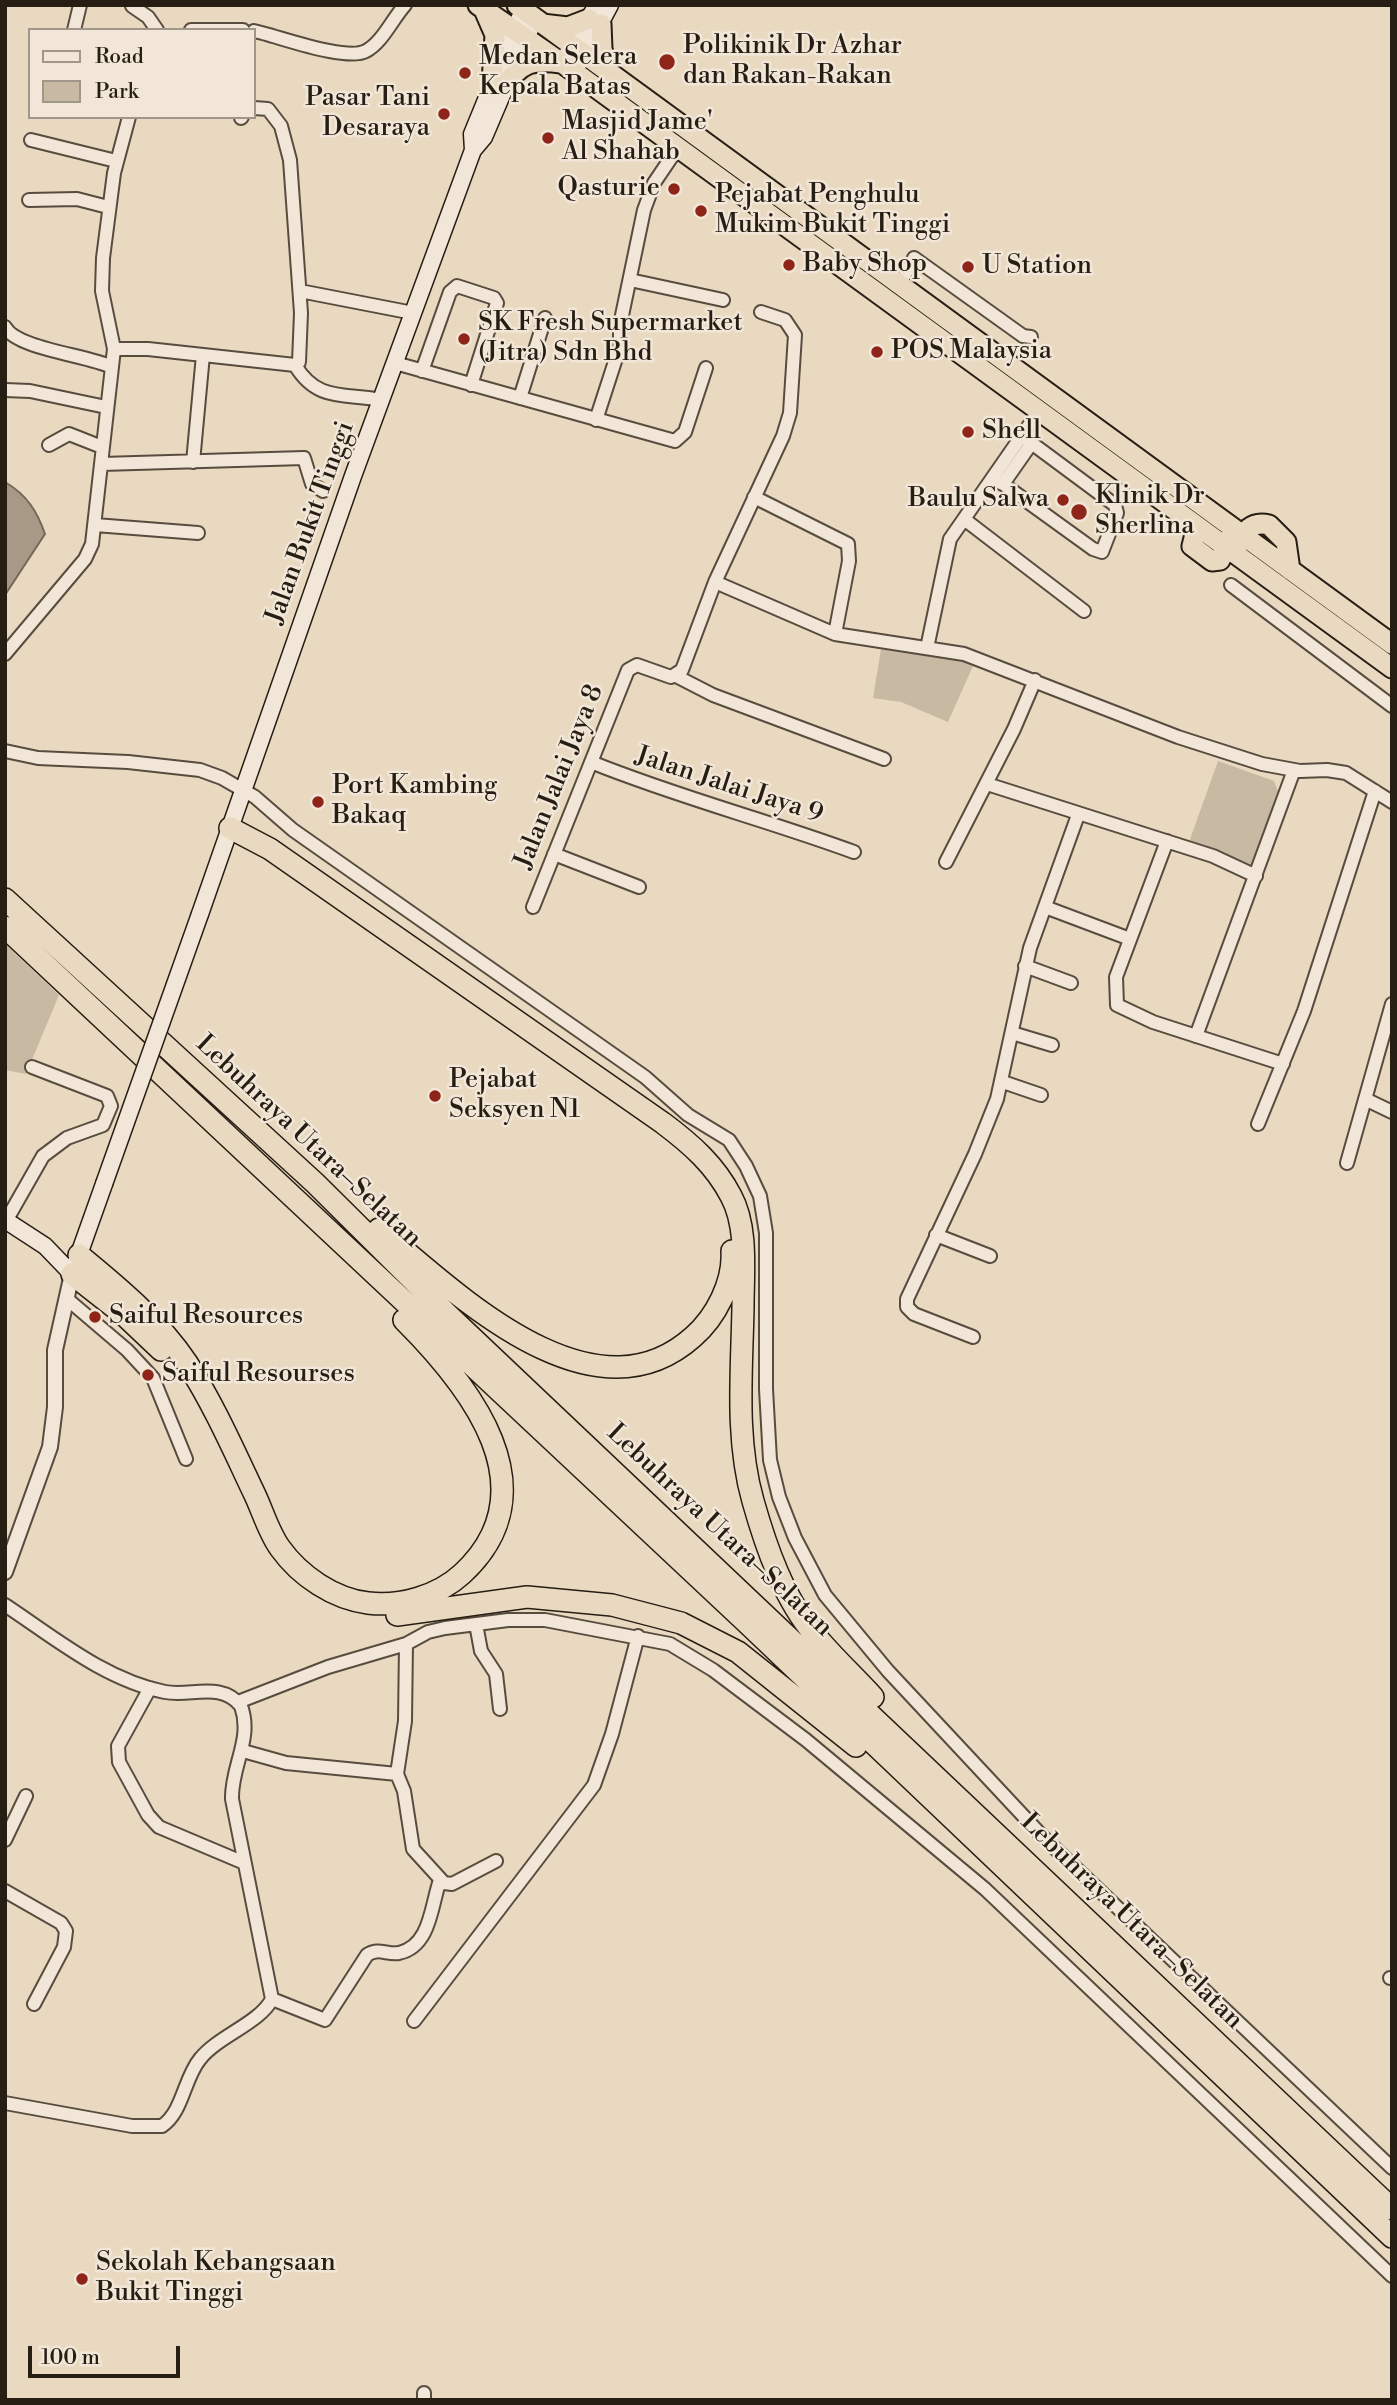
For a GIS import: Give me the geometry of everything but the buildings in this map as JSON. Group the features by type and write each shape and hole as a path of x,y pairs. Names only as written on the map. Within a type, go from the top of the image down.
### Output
{"highway":[{"path":"481,7 519,35 573,60 609,72 899,286 1234,540 1392,668"},
{"path":"481,7 495,35 498,84"},
{"path":"529,14 568,27 596,16 609,72"},
{"path":"529,14 573,60 677,149 1197,526 1234,540"},
{"path":"498,84 524,63 573,60"},
{"path":"1234,540 1259,524 1273,528 1288,547 1290,570 1392,644"},
{"path":"228,835 690,1156 719,1193 725,1209 732,1258 728,1279 706,1324 674,1351 638,1364 618,1366 573,1360 527,1340 476,1310 338,1195 315,1183"},
{"path":"228,835 270,849 663,1123 705,1157 733,1198 742,1235 741,1417 752,1500 771,1556 793,1601 814,1633 939,1767 945,1782"},
{"name":"Lebuhraya Utara–Selatan","path":"5,898 315,1183 455,1321 945,1782 1392,2209"},
{"name":"Lebuhraya Utara–Selatan","path":"5,927 735,1611 1392,2237"},
{"path":"75,1264 132,1301 169,1337 226,1432 279,1547 318,1585 367,1603 425,1597 455,1581 475,1562 488,1542 500,1503 498,1453 481,1413 462,1384 424,1339 304,1220 225,1133"},
{"path":"75,1264 160,1348 179,1373 216,1437 275,1557 309,1593 357,1613 383,1616 527,1597 612,1605 681,1622 738,1652 894,1778 918,1787"}],"main road":[{"path":"573,60 596,16 610,5"},
{"name":"Jalan Bukit Tinggi","path":"75,1264 381,400 473,150 484,137 498,84 529,14"},
{"path":"6,1221 75,1264"}],"street":[{"path":"74,28 80,5"},
{"path":"256,32 360,54 372,47 405,5"},
{"path":"132,6 148,17 156,28"},
{"path":"256,108 268,109 285,136 300,291 301,346 299,362 295,365"},
{"path":"5,654 89,554 95,525 114,349 102,284 108,207 116,161 128,119"},
{"path":"31,140 116,161"},
{"path":"596,421 620,346 620,325 644,210 654,183 677,149"},
{"path":"29,200 77,199 108,207"},
{"path":"899,286 914,258 1023,336 1031,337"},
{"path":"630,280 723,300"},
{"path":"422,371 450,292 457,286 494,298 497,303 471,385"},
{"path":"300,291 413,313"},
{"path":"761,312 790,324 795,335 793,397 787,424 715,582 682,670 676,676 713,695 884,759"},
{"path":"520,398 545,318"},
{"path":"5,327 18,340 94,358 112,367"},
{"path":"114,349 148,349 295,365"},
{"path":"193,461 203,355"},
{"path":"395,363 669,440 678,440 685,432 706,368"},
{"path":"295,365 304,380 321,391 381,400"},
{"path":"5,390 30,391 106,407"},
{"path":"927,648 944,556 950,539 964,519 998,482 1027,440 1039,411"},
{"path":"49,444 69,434 103,447"},
{"path":"998,482 1100,554 1117,513 1115,505 1027,440"},
{"path":"102,464 304,458 312,484 323,491"},
{"path":"754,497 848,544 849,561 835,634"},
{"path":"964,519 1084,611"},
{"path":"95,525 198,533"},
{"path":"715,582 835,634 964,654 1191,741 1276,768 1346,773 1392,802"},
{"path":"1231,585 1392,706"},
{"name":"Jalan Jalai Jaya 8","path":"533,907 632,666 676,676"},
{"path":"946,862 987,784 1035,680"},
{"path":"5,751 38,758 191,768 222,778 243,790 293,830 645,1077 688,1115 729,1140 756,1187 766,1223 767,1422 774,1480 795,1538 814,1579 860,1639 1043,1837 1392,2168"},
{"name":"Jalan Jalai Jaya 9","path":"591,762 651,787 773,822 854,852"},
{"path":"1196,1036 1294,770"},
{"path":"987,784 1213,856 1256,876"},
{"path":"1258,1125 1304,1011 1375,791"},
{"path":"972,1336 921,1317 907,1307 909,1292 975,1154 1003,1082 1025,966 1078,815"},
{"path":"1167,841 1116,977 1117,1005 1153,1022 1283,1063"},
{"path":"554,854 639,887"},
{"path":"1045,907 1130,939"},
{"path":"1025,966 1071,983"},
{"path":"1347,1164 1392,1004"},
{"path":"1012,1033 1052,1045"},
{"path":"6,1221 43,1156 62,1141 103,1125 111,1106 107,1096 32,1067"},
{"path":"1003,1082 1041,1095"},
{"path":"1365,1099 1392,1112"},
{"path":"936,1235 990,1256"},
{"path":"5,1573 12,1534 53,1436 55,1350 75,1264"},
{"path":"66,1298 127,1350 153,1378 170,1413 186,1459"},
{"path":"5,1605 97,1665 150,1688 175,1694 211,1690 238,1702 245,1719 243,1751 232,1787 242,1862 272,1999 266,2008 219,2040 200,2059 170,2119 162,2126 140,2127 5,2103"},
{"path":"238,1702 328,1667 406,1644 428,1632 476,1624 545,1620 670,1644 713,1670 806,1740 985,1889 1392,2276"},
{"path":"476,1624 481,1651 496,1674 500,1709"},
{"path":"414,2021 594,1785 612,1734 638,1636"},
{"path":"406,1644 405,1721 397,1774 404,1791 413,1849 440,1880 452,1884 496,1861"},
{"path":"150,1688 118,1746 119,1762 148,1815 159,1827 242,1862"},
{"path":"243,1751 286,1763 397,1774"},
{"path":"5,1840 26,1796"},
{"path":"272,1999 325,2020 367,1955 375,1951 401,1952 422,1938 440,1880"},
{"path":"5,1891 61,1923 66,1931 64,1947 34,2004"}],"green space":[{"path":"881,649 962,661 973,666 948,722 901,702 873,698"},
{"path":"1218,761 1274,781 1278,791 1251,865 1189,842"},
{"path":"5,944 59,995 26,1074 5,1070"}],"shaded area":[{"path":"5,482 30,504 45,534 5,595"}],"place":[{"name":"Polikinik Dr Azhar dan Rakan-Rakan","path":"667,62"},
{"name":"Medan Selera Kepala Batas","path":"465,73"},
{"name":"Pasar Tani Desaraya","path":"444,114"},
{"name":"Masjid Jame' Al Shahab","path":"548,138"},
{"name":"Qasturie","path":"674,189"},
{"name":"Pejabat Penghulu Mukim Bukit Tinggi","path":"701,211"},
{"name":"Baby Shop","path":"789,265"},
{"name":"U Station","path":"968,267"},
{"name":"SK Fresh Supermarket (Jitra) Sdn Bhd","path":"464,339"},
{"name":"POS Malaysia","path":"877,352"},
{"name":"Shell","path":"968,432"},
{"name":"Baulu Salwa","path":"1063,500"},
{"name":"Klinik Dr Sherlina","path":"1079,512"},
{"name":"Port Kambing Bakaq","path":"318,802"},
{"name":"Pejabat Seksyen N1","path":"435,1096"},
{"name":"Saiful Resources","path":"95,1317"},
{"name":"Saiful Resourses","path":"148,1375"},
{"name":"Sekolah Kebangsaan Bukit Tinggi","path":"82,2279"}]}
